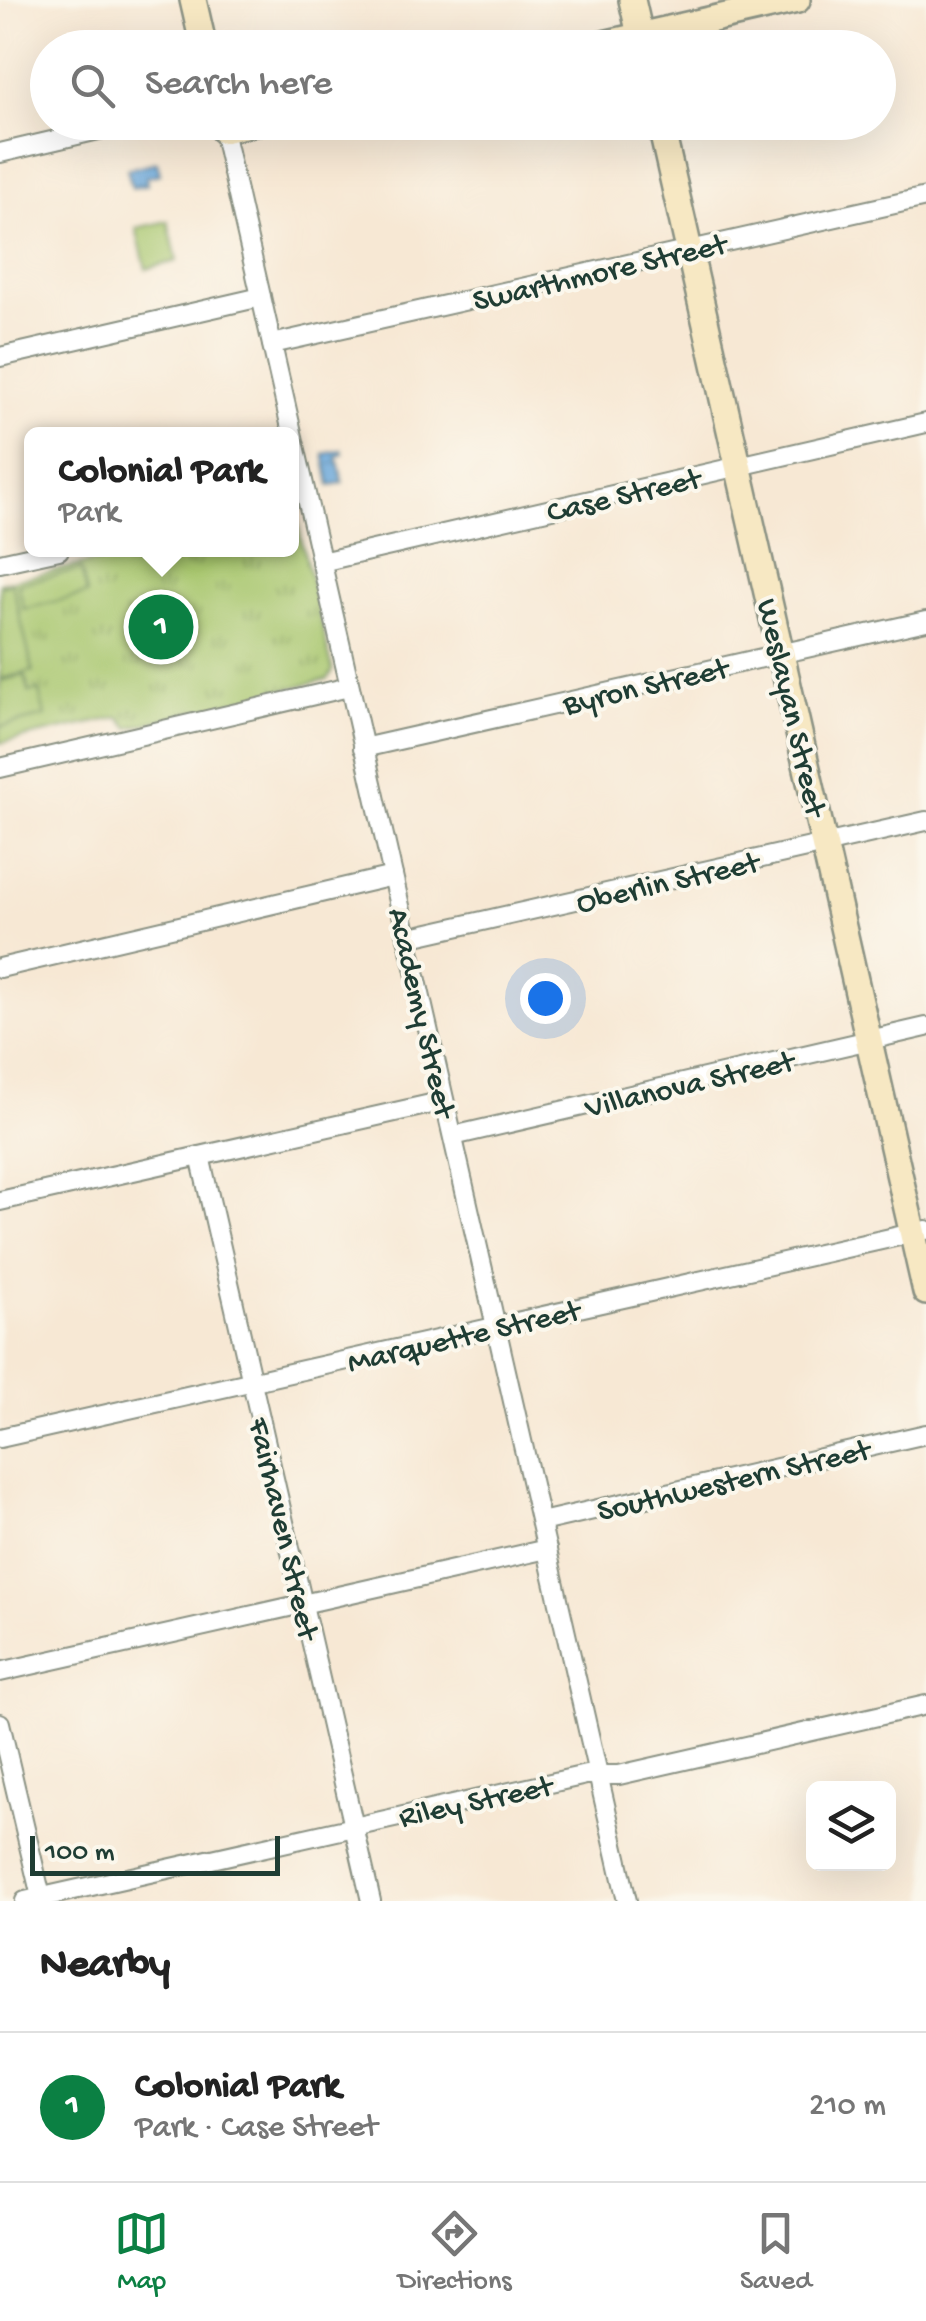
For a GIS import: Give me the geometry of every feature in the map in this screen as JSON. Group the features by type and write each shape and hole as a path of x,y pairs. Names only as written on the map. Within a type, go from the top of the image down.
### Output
{"main road":[{"path":"193,0 200,30"},
{"path":"632,0 639,30"},
{"path":"684,30 797,0"},
{"name":"Weslayan Street","path":"664,140 825,844 866,1041 919,1232 926,1292"}],"street":[{"path":"0,153 56,140"},
{"name":"Academy Street","path":"225,140 272,344 286,427"},
{"name":"Swarthmore Street","path":"272,344 926,197"},
{"path":"0,357 261,297"},
{"name":"Case Street","path":"320,562 926,423"},
{"name":"Academy Street","path":"299,498 320,562 350,688 627,1901"},
{"path":"0,563 27,557"},
{"name":"Byron Street","path":"363,748 926,620"},
{"path":"0,768 350,688"},
{"name":"Oberlin Street","path":"407,938 926,822"},
{"path":"0,968 393,876"},
{"name":"Villanova Street","path":"452,1136 926,1028"},
{"path":"0,1200 444,1101"},
{"name":"Fairhaven Street","path":"200,1156 371,1901"},
{"name":"Marquette Street","path":"0,1438 919,1232"},
{"name":"Southwestern Street","path":"541,1522 926,1434"},
{"path":"0,1672 547,1549"},
{"name":"Riley Street","path":"36,1900 586,1775 633,1772 926,1705"},
{"path":"0,1722 36,1900"}],"green space":[{"path":"168,221 177,261 146,269 136,228"},
{"path":"299,530 333,671 328,679 129,728 120,717 0,743 0,583 115,557 299,557"},
{"path":"81,569 87,594 24,609 18,584"},
{"path":"12,583 33,671 0,679 0,586"},
{"path":"25,675 29,692 39,690 45,716 0,727 0,681"}],"water":[{"path":"157,162 160,174 146,177 147,185 132,188 127,169"},
{"path":"342,450 343,454 337,456 343,483 330,485 324,454"}],"place":[{"name":"Colonial Park","path":"161,627"}]}
